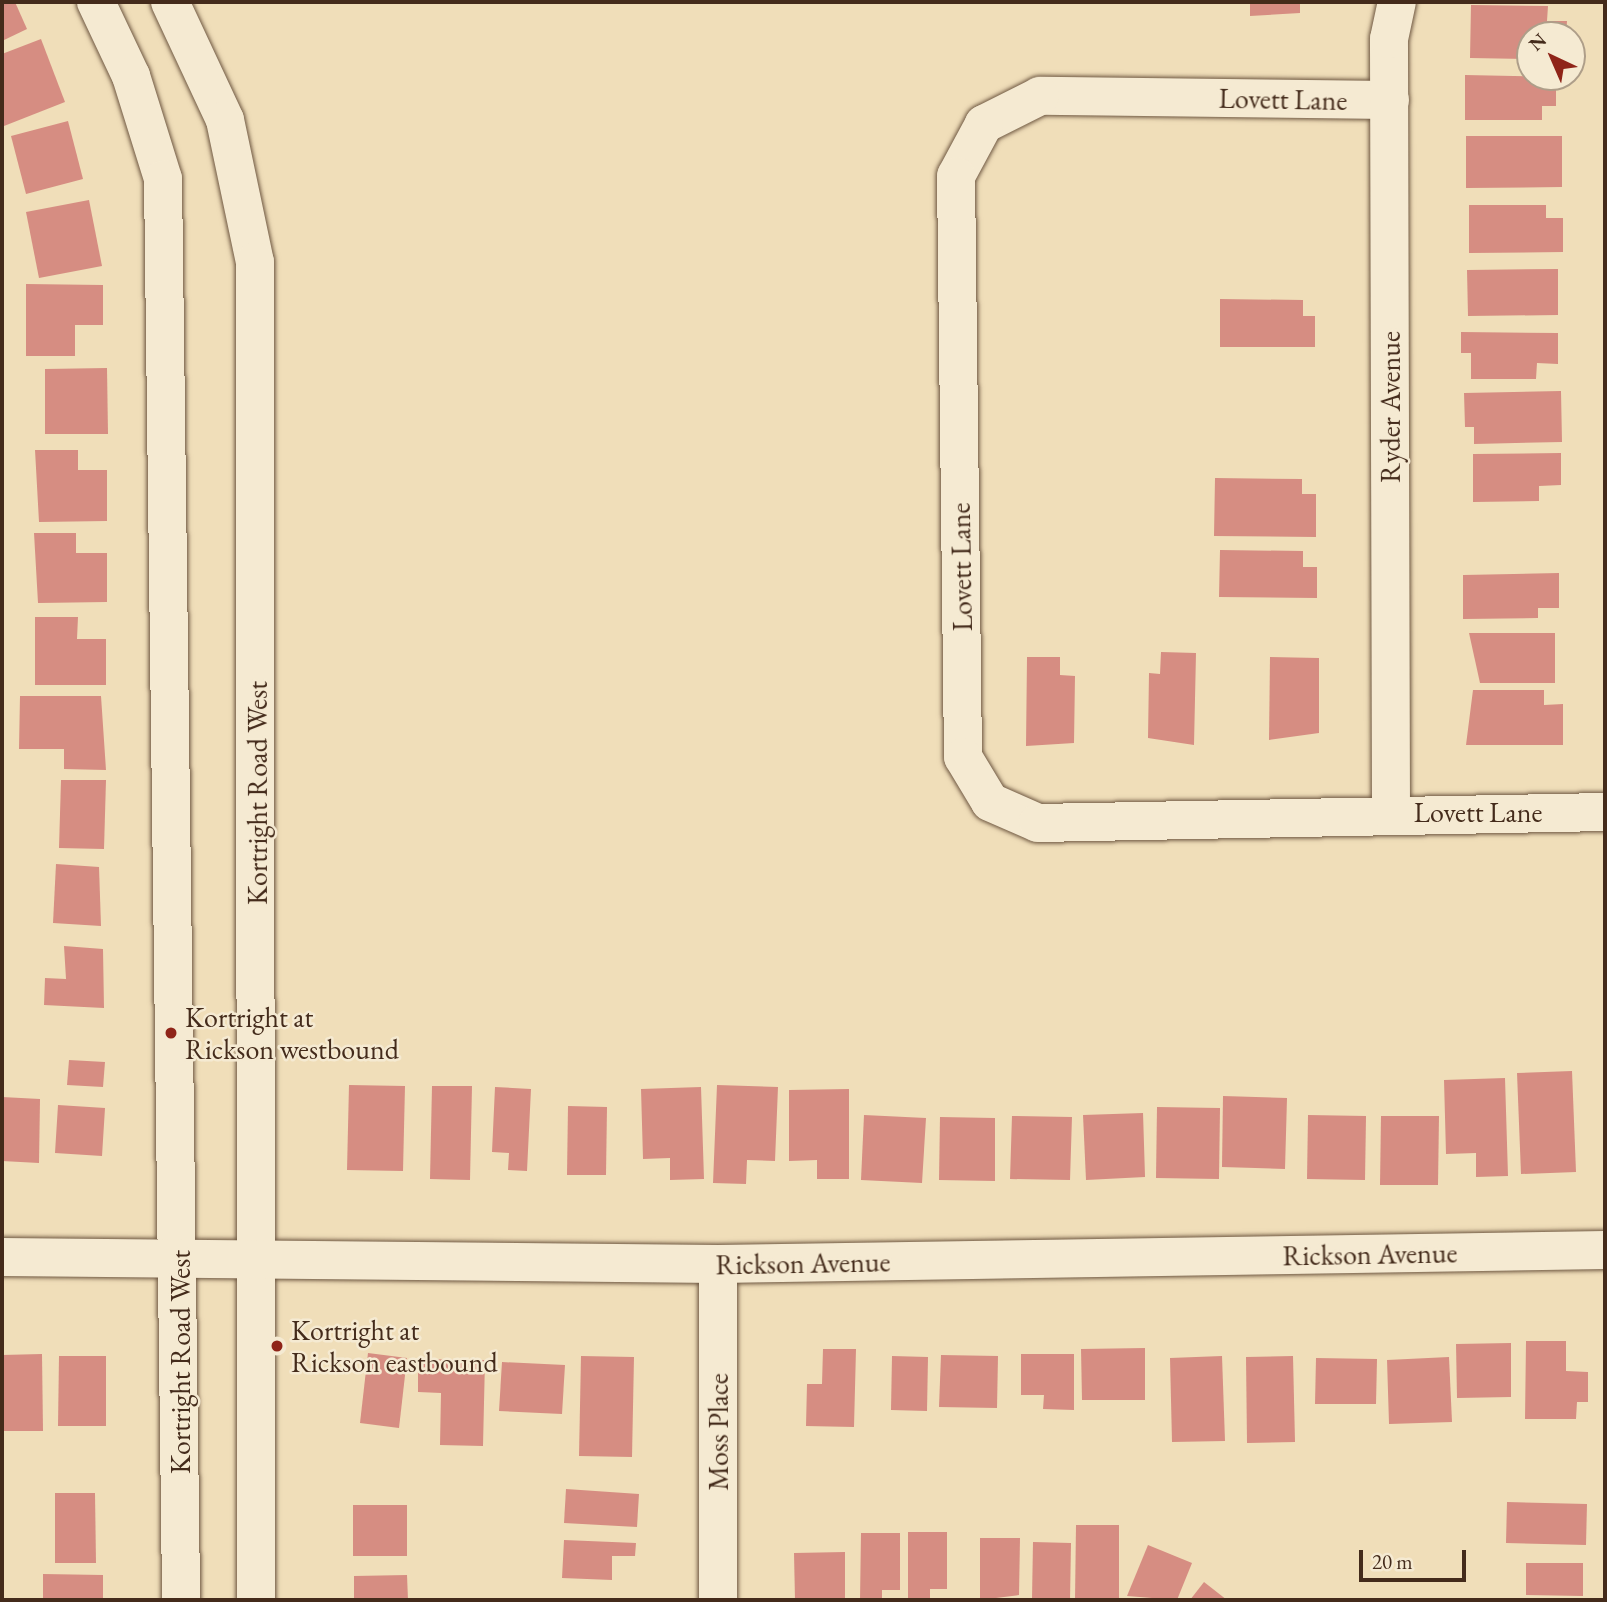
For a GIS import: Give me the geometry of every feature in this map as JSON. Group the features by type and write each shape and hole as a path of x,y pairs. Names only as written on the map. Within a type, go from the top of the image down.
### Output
{"street":[{"name":"Kortright Road West","path":"96,2 131,76 163,180 179,1257 181,1600"},
{"name":"Kortright Road West","path":"170,2 225,120 255,262 259,1256 256,1600"},
{"name":"Ryder Avenue","path":"1391,812 1389,39 1397,2"},
{"name":"Lovett Lane","path":"1390,100 1040,96 985,124 956,176 962,757 990,802 1038,823 1391,812 1605,812"},
{"name":"Rickson Avenue","path":"2,1257 259,1256 718,1264 1605,1250"},
{"name":"Moss Place","path":"718,1264 718,1600"}],"building":[{"path":"2,2 15,2 27,29 2,41"},
{"path":"1250,2 1300,2 1300,13 1250,16"},
{"path":"1471,5 1548,6 1547,21 1516,21 1516,59 1470,58"},
{"path":"41,39 65,102 4,126 2,54"},
{"path":"1465,75 1516,76 1516,91 1556,91 1556,106 1542,106 1542,120 1465,120"},
{"path":"68,121 83,179 26,194 11,136"},
{"path":"1466,136 1562,136 1562,187 1466,188"},
{"path":"89,200 102,266 39,278 26,212"},
{"path":"1469,205 1546,205 1546,218 1563,218 1563,252 1469,253"},
{"path":"1558,269 1558,315 1468,316 1467,270"},
{"path":"26,284 103,285 103,325 75,325 75,356 26,356"},
{"path":"1220,299 1303,300 1303,316 1315,316 1315,347 1220,347"},
{"path":"1461,332 1558,333 1558,364 1537,363 1536,379 1471,379 1471,353 1461,353"},
{"path":"107,368 108,434 45,434 45,369"},
{"path":"1561,391 1562,442 1474,444 1474,427 1465,427 1464,393"},
{"path":"35,450 78,450 78,470 107,470 107,521 39,522"},
{"path":"1561,453 1561,485 1539,486 1539,501 1473,502 1473,454"},
{"path":"1215,478 1302,479 1302,494 1316,494 1316,537 1214,536"},
{"path":"34,533 76,533 76,553 107,553 107,602 38,603"},
{"path":"1220,550 1303,551 1303,567 1317,567 1317,598 1219,597"},
{"path":"1559,573 1559,608 1538,608 1538,618 1463,619 1463,575"},
{"path":"35,617 78,617 77,639 106,639 106,685 35,685"},
{"path":"1469,633 1555,633 1555,683 1480,683"},
{"path":"1161,652 1196,653 1194,745 1148,738 1149,673 1160,674"},
{"path":"1027,657 1060,657 1060,675 1075,676 1074,743 1026,746"},
{"path":"1270,657 1319,658 1319,733 1269,740"},
{"path":"1473,690 1544,690 1544,705 1563,704 1563,745 1466,745"},
{"path":"20,696 101,696 106,770 64,769 64,749 19,749"},
{"path":"61,780 106,780 104,849 59,848"},
{"path":"56,864 99,867 101,926 53,923"},
{"path":"64,946 103,949 104,1008 44,1005 45,978 66,979"},
{"path":"69,1060 105,1062 103,1087 67,1085"},
{"path":"1572,1071 1576,1172 1521,1174 1517,1073"},
{"path":"1505,1078 1508,1176 1476,1177 1476,1153 1446,1154 1444,1080"},
{"path":"349,1085 405,1086 403,1171 347,1170"},
{"path":"717,1085 778,1087 775,1161 747,1160 746,1184 713,1183"},
{"path":"432,1086 472,1086 470,1180 430,1179"},
{"path":"495,1087 531,1089 527,1171 508,1170 509,1153 492,1152"},
{"path":"701,1087 704,1179 670,1180 670,1158 643,1159 641,1089"},
{"path":"849,1089 849,1179 817,1179 817,1160 789,1161 789,1090"},
{"path":"1223,1096 1287,1098 1285,1169 1222,1167"},
{"path":"2,1097 40,1099 39,1163 2,1161"},
{"path":"58,1105 105,1108 102,1156 55,1153"},
{"path":"568,1106 607,1107 606,1175 567,1175"},
{"path":"1157,1107 1220,1108 1219,1179 1156,1178"},
{"path":"1143,1113 1145,1177 1086,1180 1083,1115"},
{"path":"864,1115 926,1118 922,1183 861,1180"},
{"path":"1308,1115 1366,1116 1365,1180 1307,1179"},
{"path":"1012,1116 1072,1117 1070,1180 1010,1179"},
{"path":"1381,1116 1439,1116 1438,1185 1380,1185"},
{"path":"940,1117 995,1118 995,1181 939,1180"},
{"path":"1526,1341 1566,1341 1566,1371 1588,1372 1588,1402 1577,1402 1576,1419 1525,1419"},
{"path":"1511,1343 1511,1397 1457,1398 1456,1344"},
{"path":"1145,1348 1145,1400 1082,1400 1081,1349"},
{"path":"823,1349 856,1349 854,1427 806,1426 807,1384 822,1384"},
{"path":"368,1353 407,1358 399,1428 360,1423"},
{"path":"42,1354 43,1431 2,1431 2,1355"},
{"path":"1021,1354 1074,1354 1074,1410 1043,1409 1044,1395 1021,1395"},
{"path":"941,1355 998,1356 997,1408 939,1407"},
{"path":"59,1356 106,1356 106,1426 58,1426"},
{"path":"581,1356 634,1357 632,1457 579,1456"},
{"path":"892,1356 928,1357 927,1411 891,1410"},
{"path":"1222,1356 1225,1441 1172,1442 1170,1358"},
{"path":"1293,1356 1295,1442 1247,1443 1246,1357"},
{"path":"1449,1357 1452,1422 1389,1424 1387,1360"},
{"path":"1316,1358 1377,1359 1376,1404 1315,1404"},
{"path":"418,1359 485,1360 483,1446 440,1445 441,1393 418,1392"},
{"path":"502,1362 565,1365 562,1414 499,1411"},
{"path":"566,1489 639,1494 637,1527 564,1523"},
{"path":"55,1493 95,1493 96,1563 55,1563"},
{"path":"1507,1502 1587,1504 1586,1545 1506,1543"},
{"path":"353,1505 407,1505 407,1556 353,1556"},
{"path":"1076,1525 1119,1525 1119,1600 1075,1600"},
{"path":"908,1532 947,1532 947,1589 930,1589 930,1600 908,1600"},
{"path":"861,1533 900,1533 900,1590 882,1590 882,1600 860,1600"},
{"path":"980,1538 1020,1538 1019,1595 980,1600"},
{"path":"564,1540 636,1543 635,1556 612,1556 612,1580 562,1578"},
{"path":"1033,1542 1071,1543 1070,1600 1032,1599"},
{"path":"1148,1545 1192,1563 1177,1600 1127,1596"},
{"path":"845,1552 845,1600 795,1600 794,1553"},
{"path":"1526,1563 1583,1563 1583,1596 1526,1595"},
{"path":"43,1574 103,1575 103,1600 43,1600"},
{"path":"407,1575 408,1600 354,1600 354,1576"},
{"path":"1204,1582 1227,1600 1190,1600"}],"place":[{"name":"Kortright at Rickson westbound","path":"171,1033"},
{"name":"Kortright at Rickson eastbound","path":"277,1346"}]}
